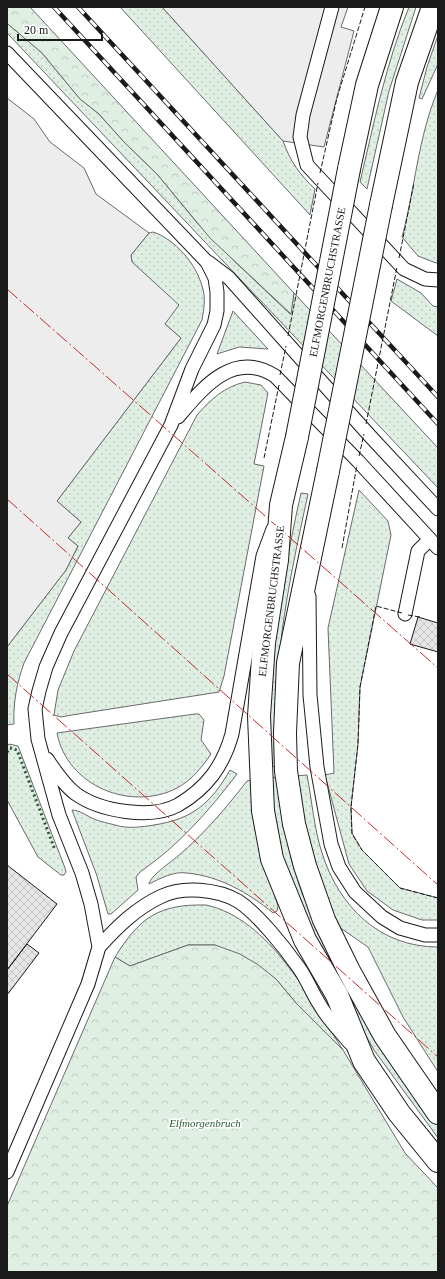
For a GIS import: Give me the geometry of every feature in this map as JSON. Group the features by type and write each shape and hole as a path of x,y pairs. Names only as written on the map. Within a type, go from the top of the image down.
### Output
{"main road":[{"name":"ELFMORGENBRUCHSTRASSE","path":"392,7 367,85 349,169 297,436 281,505 277,560 264,643 259,716 263,810 272,859 284,892 305,940 337,995 364,1061 399,1113 438,1161"},
{"path":"433,7 407,82 381,205 288,663 284,733 286,771 294,824 305,866 324,920 349,971 385,1036 438,1113"}],"lane":[{"path":"332,7 302,115 300,137 307,165 404,270 425,280 438,280"},
{"path":"7,53 207,262 230,278 370,436 438,509"},
{"path":"7,1172 88,984 99,947 92,904 82,873 59,815 39,745 35,709 46,667 61,633 171,425 192,369 214,325 217,292 215,278 207,262"},
{"path":"171,425 208,383 222,374 238,369 254,367 268,371 275,376 358,461 434,543 418,550 405,614"},
{"path":"39,745 55,772 76,794 92,803 111,809 152,813 177,806 208,782 226,756 232,734 263,556 281,505"},
{"path":"308,570 311,660 310,695 317,767 330,844 339,867 355,892 382,918 400,928 425,935 438,935"},
{"path":"99,947 134,913 162,896 175,891 198,890 214,893 238,901 280,942 300,969 320,1007 364,1061"}],"green space":[{"path":"7,7 30,7 294,293 291,314 210,238 157,174 124,142 99,114 80,99 42,53 7,23"},
{"path":"120,7 162,7 283,141 296,167 315,189 310,215"},
{"path":"409,7 416,7 389,91 367,189 360,182 387,71"},
{"path":"7,23 42,53 80,99 99,114 124,142 157,174 198,224 231,258 290,314 294,293 438,448 438,488 7,33"},
{"path":"438,35 438,64 422,99 419,98 427,67"},
{"path":"438,90 438,263 436,263 418,256 402,237 421,145 431,108"},
{"path":"153,232 161,235 177,246 195,269 204,294 202,320 24,663 16,693 14,724 7,725 7,647 66,570 78,546 68,538 81,522 57,501 181,338 165,324 132,262 131,255 149,233"},
{"path":"397,279 421,293 433,306 438,307 438,336 391,301"},
{"path":"233,311 268,349 239,347 217,354"},
{"path":"245,382 261,385 268,393 254,464 264,466 224,676 219,692 61,717 54,715 58,690 74,651 197,415 218,394 237,384"},
{"path":"359,490 388,521 391,535 360,687 358,744 351,807 352,833 362,850 400,888 438,898 438,920 422,920 393,910 367,891 349,864 325,775 334,773 328,628"},
{"path":"301,493 308,494 290,580 280,649 277,716 277,766 269,767 269,720 275,641 286,567"},
{"path":"199,714 204,720 201,740 211,754 187,781 177,788 159,795 140,797 121,795 104,789 87,780 74,767 63,752 57,733"},
{"path":"9,744 18,746 65,868 66,872 64,875 61,875 38,857 7,800 7,746"},
{"path":"230,770 237,774 204,814 167,851 140,872 136,877 138,890 111,914 108,914 97,876 72,810 99,821 124,827 145,826 180,819 200,808 216,792"},
{"path":"307,775 315,824 322,853 329,873 351,906 365,920 380,931 398,940 417,945 438,947 438,1072 403,1017 368,947 339,927 312,869 296,776"},
{"path":"278,777 284,824 292,862 302,893 325,943 424,1108 438,1126 438,1138 374,1050 335,981 282,861 268,778"},
{"path":"251,780 262,853 278,906 277,911 273,913 244,892 222,882 199,875 177,873 158,879 149,884 157,873 188,848 206,830 247,781"},
{"path":"206,905 229,913 250,926 269,944 302,985 343,1050 296,1003 276,979 215,945 188,945 130,966 115,957 133,932 152,916 163,910 175,907"},
{"name":"Elfmorgenbruch","path":"188,945 215,945 240,954 257,964 276,979 296,1003 343,1050 405,1153 438,1188 438,1272 7,1272 7,1206 115,957 130,966"}],"shaded area":[{"path":"162,7 348,7 341,27 354,31 324,147 283,141"},
{"path":"7,98 34,119 50,142 84,168 96,194 149,233 131,255 132,262 179,305 165,324 181,338 57,501 81,522 68,538 78,546 66,570 7,647"}],"building":[{"path":"418,617 438,623 438,652 410,644"},
{"path":"7,865 57,904 7,970"},
{"path":"27,944 39,953 7,995 7,970"}],"railway":[{"path":"54,7 438,424"},
{"path":"78,7 438,397"}],"hedge":[{"path":"7,752 10,748 17,750 55,850"}],"fence":[{"path":"320,173 337,98 365,7"},
{"path":"288,336 318,183"},
{"path":"399,258 414,183"},
{"path":"366,424 397,267"},
{"path":"280,375 286,346"},
{"path":"264,458 279,385"},
{"path":"359,456 364,434"},
{"path":"342,548 357,465"},
{"path":"402,613 376,606 360,687 358,744 351,807 352,834 362,850 400,888 438,898"},
{"path":"408,615 420,617"}],"power":[{"path":"7,289 438,668"},
{"path":"7,499 438,885"},
{"path":"7,674 438,1057"}]}
